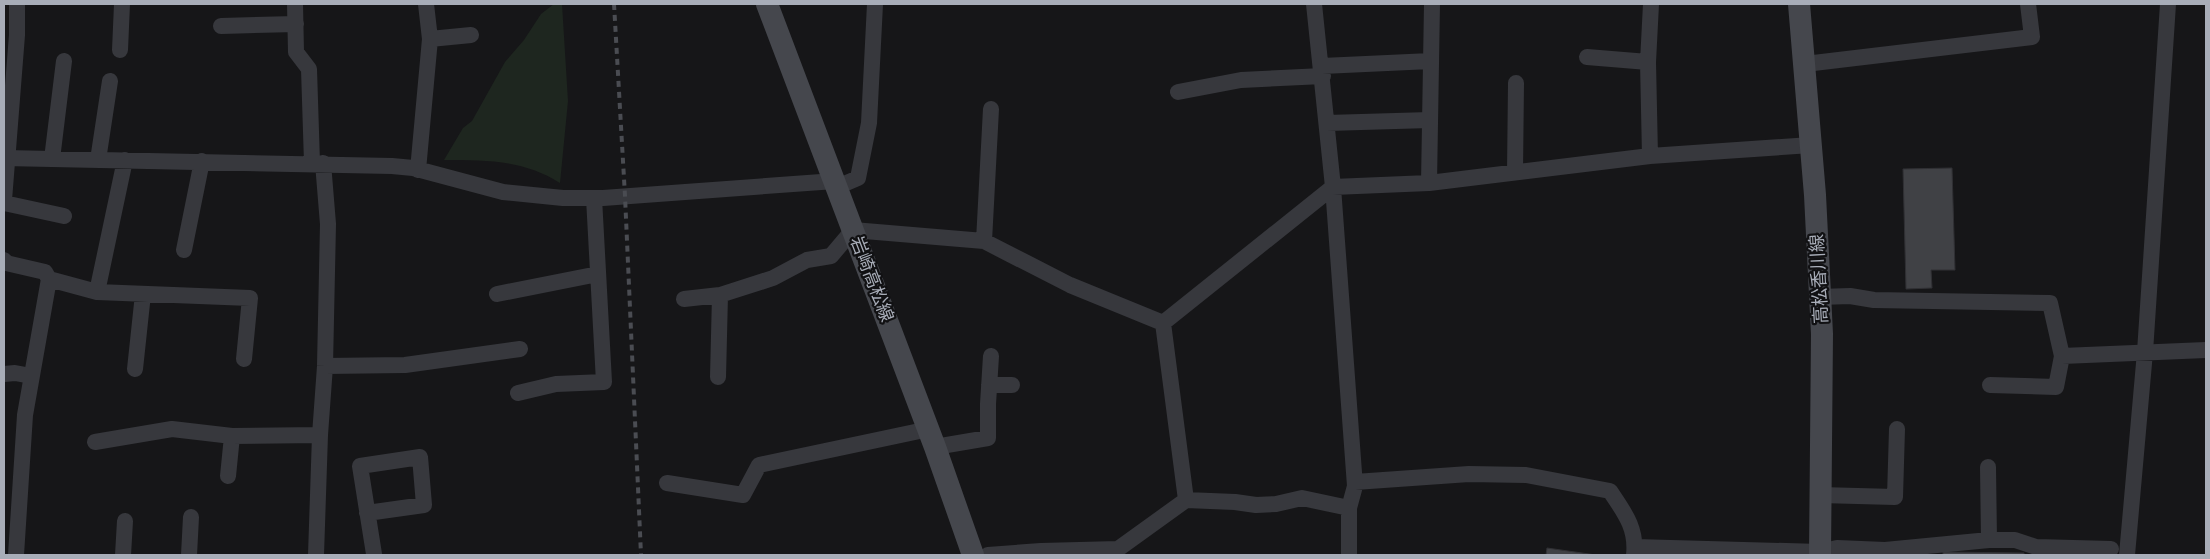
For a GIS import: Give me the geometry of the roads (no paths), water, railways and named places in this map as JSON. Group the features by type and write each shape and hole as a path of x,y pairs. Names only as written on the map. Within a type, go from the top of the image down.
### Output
{"main road":[{"name":"岩崎高松線","path":"767,4 932,438 973,555"},
{"name":"高松香川線","path":"1799,4 1811,145 1822,334 1820,553"}],"street":[{"path":"17,4 17,35 5,158 4,202 64,216"},
{"path":"120,50 122,4"},
{"path":"295,4 296,52 309,69 317,163 328,224 325,366 320,435 316,555"},
{"path":"418,170 430,39 426,4"},
{"path":"5,158 392,166 418,170 503,192 564,198 594,198 836,184 858,178 870,123 875,4"},
{"path":"1314,4 1333,188 1355,482 1349,508 1349,555"},
{"path":"1429,183 1432,4"},
{"path":"1650,156 1648,62 1651,4"},
{"path":"1805,64 2032,37 2028,4"},
{"path":"2127,555 2145,352 2168,4"},
{"path":"221,26 296,24"},
{"path":"430,39 471,35"},
{"path":"1587,57 1648,62"},
{"path":"52,159 64,61"},
{"path":"1178,92 1241,80 1431,61"},
{"path":"98,160 110,81"},
{"path":"1515,172 1516,83"},
{"path":"984,242 991,109"},
{"path":"1327,123 1430,120"},
{"path":"1163,323 1333,188 1429,183 1650,156 1811,145"},
{"path":"97,292 125,160"},
{"path":"184,250 202,161"},
{"path":"518,393 556,384 604,382 594,198"},
{"path":"684,299 720,295 773,278 807,260 831,256 853,230 984,242 1070,286 1163,323"},
{"path":"4,262 45,272 49,279 24,415 16,555"},
{"path":"497,294 598,274"},
{"path":"49,279 97,292 250,298 244,359"},
{"path":"135,369 143,294"},
{"path":"718,377 720,295"},
{"path":"1820,297 1850,296 1874,300 2050,303 2062,356 2056,387 1990,386"},
{"path":"1163,323 1186,500"},
{"path":"325,366 405,365 520,349"},
{"path":"2062,356 2206,350"},
{"path":"668,483 743,495 759,465 932,438 988,438 991,356"},
{"path":"4,374 15,373 30,376"},
{"path":"989,385 1012,385"},
{"path":"95,442 172,429 232,436 320,435"},
{"path":"1820,495 1895,497 1897,429"},
{"path":"228,476 232,436"},
{"path":"367,513 424,505 420,458 360,466 367,513 374,555"},
{"path":"1988,466 1989,540"},
{"path":"1355,482 1469,474 1526,475 1610,491 1631,523 1634,551 1820,553 1837,548 1885,550 1989,540 2015,540 2036,547 2077,552 2111,549"},
{"path":"988,555 1041,551 1118,549 1186,500 1256,505 1276,504 1302,498 1349,508"},
{"path":"189,555 191,518"},
{"path":"123,555 125,521"}],"railway":[{"path":"614,4 625,196 641,555"}]}
